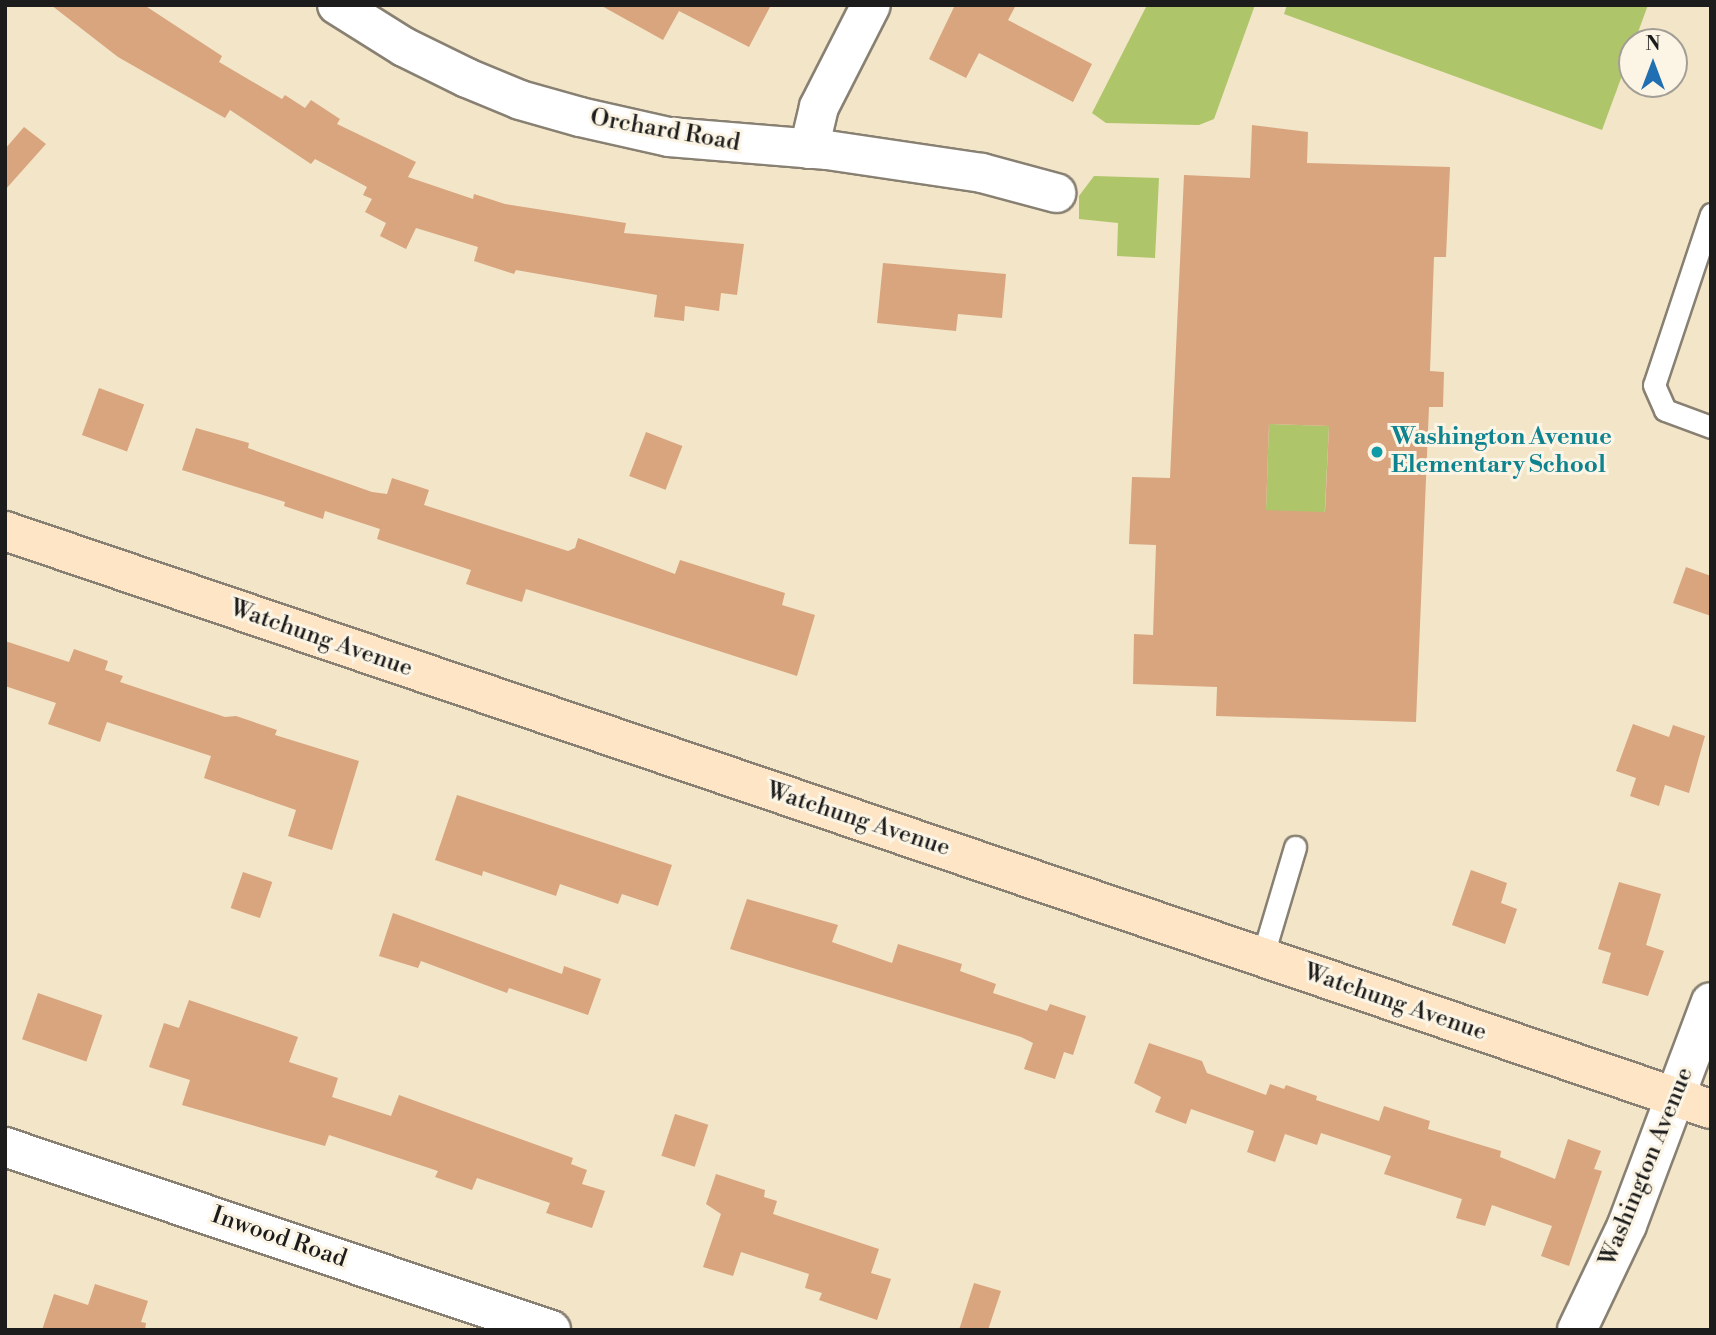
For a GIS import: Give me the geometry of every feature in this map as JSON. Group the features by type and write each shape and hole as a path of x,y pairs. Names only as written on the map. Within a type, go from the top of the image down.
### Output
{"main road":[{"name":"Watchung Avenue","path":"5,531 1694,1104"}],"street":[{"name":"Orchard Road","path":"337,5 404,47 520,100 669,138 809,149 982,173 1056,193"},
{"path":"809,149 818,107 872,5"},
{"name":"Washington Avenue","path":"1577,1330 1627,1225 1694,1104 1711,1002"},
{"name":"Inwood Road","path":"5,1147 551,1330"}],"lane":[{"path":"1711,214 1654,385 1665,410 1711,427"},
{"path":"1262,958 1295,847"}],"green space":[{"path":"1147,5 1255,5 1214,119 1199,125 1106,123 1092,113"},
{"path":"1287,5 1648,5 1640,28 1618,28 1618,87 1602,130 1284,14"},
{"path":"1094,176 1159,178 1155,258 1117,256 1118,223 1079,219 1079,196"},
{"path":"1269,424 1329,426 1318,647 1266,510"}],"building":[{"path":"51,5 144,5 222,56 219,62 282,99 285,95 305,108 311,100 340,119 337,124 416,162 408,177 473,199 474,194 505,204 626,223 624,233 744,244 737,295 721,293 719,311 685,306 684,321 654,317 657,295 516,270 514,274 474,261 478,247 416,228 406,249 380,236 386,223 365,212 372,199 363,195 367,187 315,159 311,164 230,110 225,118 118,57"},
{"path":"600,5 771,5 749,47 679,11 663,40"},
{"path":"955,5 1016,5 1008,20 1092,64 1073,102 979,53 966,78 929,59"},
{"name":"Washington Avenue Elementary School","path":"1252,125 1308,132 1307,163 1450,167 1446,257 1434,257 1430,371 1444,372 1443,407 1429,407 1416,722 1216,716 1217,687 1133,684 1134,634 1153,635 1156,545 1129,544 1132,477 1170,478 1184,175 1250,178","holes":["1269,424 1329,426 1325,512 1266,510"]},
{"path":"24,127 46,144 5,190 5,149"},
{"path":"883,263 1006,274 1002,318 958,314 956,331 877,323"},
{"path":"99,388 144,404 127,451 82,435"},
{"path":"196,428 249,443 248,448 372,492 387,494 392,478 429,490 424,505 568,551 575,548 578,538 675,574 680,560 785,593 782,605 815,615 797,676 526,589 522,602 466,584 471,570 377,539 380,529 325,511 323,519 284,506 285,502 182,470"},
{"path":"646,432 682,446 666,490 629,476"},
{"path":"1686,567 1711,576 1711,616 1673,603"},
{"path":"5,641 69,662 74,649 108,661 105,670 123,676 120,682 225,717 236,716 277,730 275,735 359,761 332,850 288,836 296,810 204,778 211,756 107,722 100,742 48,724 56,703 5,686"},
{"path":"1633,724 1669,737 1673,725 1705,736 1689,793 1665,785 1659,806 1630,796 1636,778 1616,771"},
{"path":"457,795 672,865 658,906 622,894 618,904 560,884 556,896 483,871 482,876 435,860"},
{"path":"1471,870 1507,883 1501,903 1517,909 1505,944 1452,925"},
{"path":"243,872 272,882 260,918 231,908"},
{"path":"1619,882 1661,894 1646,945 1664,951 1648,996 1602,983 1611,953 1598,949"},
{"path":"747,899 838,925 832,942 892,963 898,944 962,964 960,971 996,984 993,993 1047,1011 1050,1004 1086,1016 1073,1055 1064,1052 1055,1079 1024,1069 1033,1043 1021,1037 730,949"},
{"path":"393,913 562,974 564,966 601,979 588,1015 509,988 507,993 421,961 418,968 379,956"},
{"path":"38,993 102,1015 86,1061 22,1039"},
{"path":"189,1000 298,1037 289,1062 338,1078 332,1097 391,1116 399,1095 573,1158 571,1164 587,1170 582,1184 605,1191 592,1228 546,1213 550,1203 477,1178 472,1190 435,1177 438,1171 329,1135 325,1146 182,1105 190,1080 149,1067 164,1023 179,1028"},
{"path":"1149,1043 1202,1061 1207,1073 1266,1095 1270,1084 1284,1089 1286,1085 1317,1096 1316,1100 1379,1121 1384,1106 1430,1121 1428,1129 1501,1151 1500,1157 1555,1179 1568,1139 1601,1151 1594,1169 1602,1171 1569,1266 1541,1256 1552,1226 1492,1205 1485,1226 1456,1218 1462,1199 1384,1174 1391,1156 1321,1133 1317,1145 1285,1134 1275,1162 1247,1152 1254,1131 1191,1109 1186,1124 1155,1112 1161,1097 1134,1083"},
{"path":"675,1114 708,1125 695,1167 661,1156"},
{"path":"716,1174 765,1190 764,1197 777,1201 773,1214 879,1249 871,1273 891,1279 877,1320 819,1300 822,1293 805,1288 809,1274 741,1252 733,1276 703,1267 721,1214 706,1204"},
{"path":"974,1283 1001,1291 988,1330 959,1330"},
{"path":"95,1284 148,1301 141,1322 146,1323 145,1330 42,1330 54,1294 88,1305"}],"place":[{"name":"Washington Avenue Elementary School","path":"1377,452"}]}
